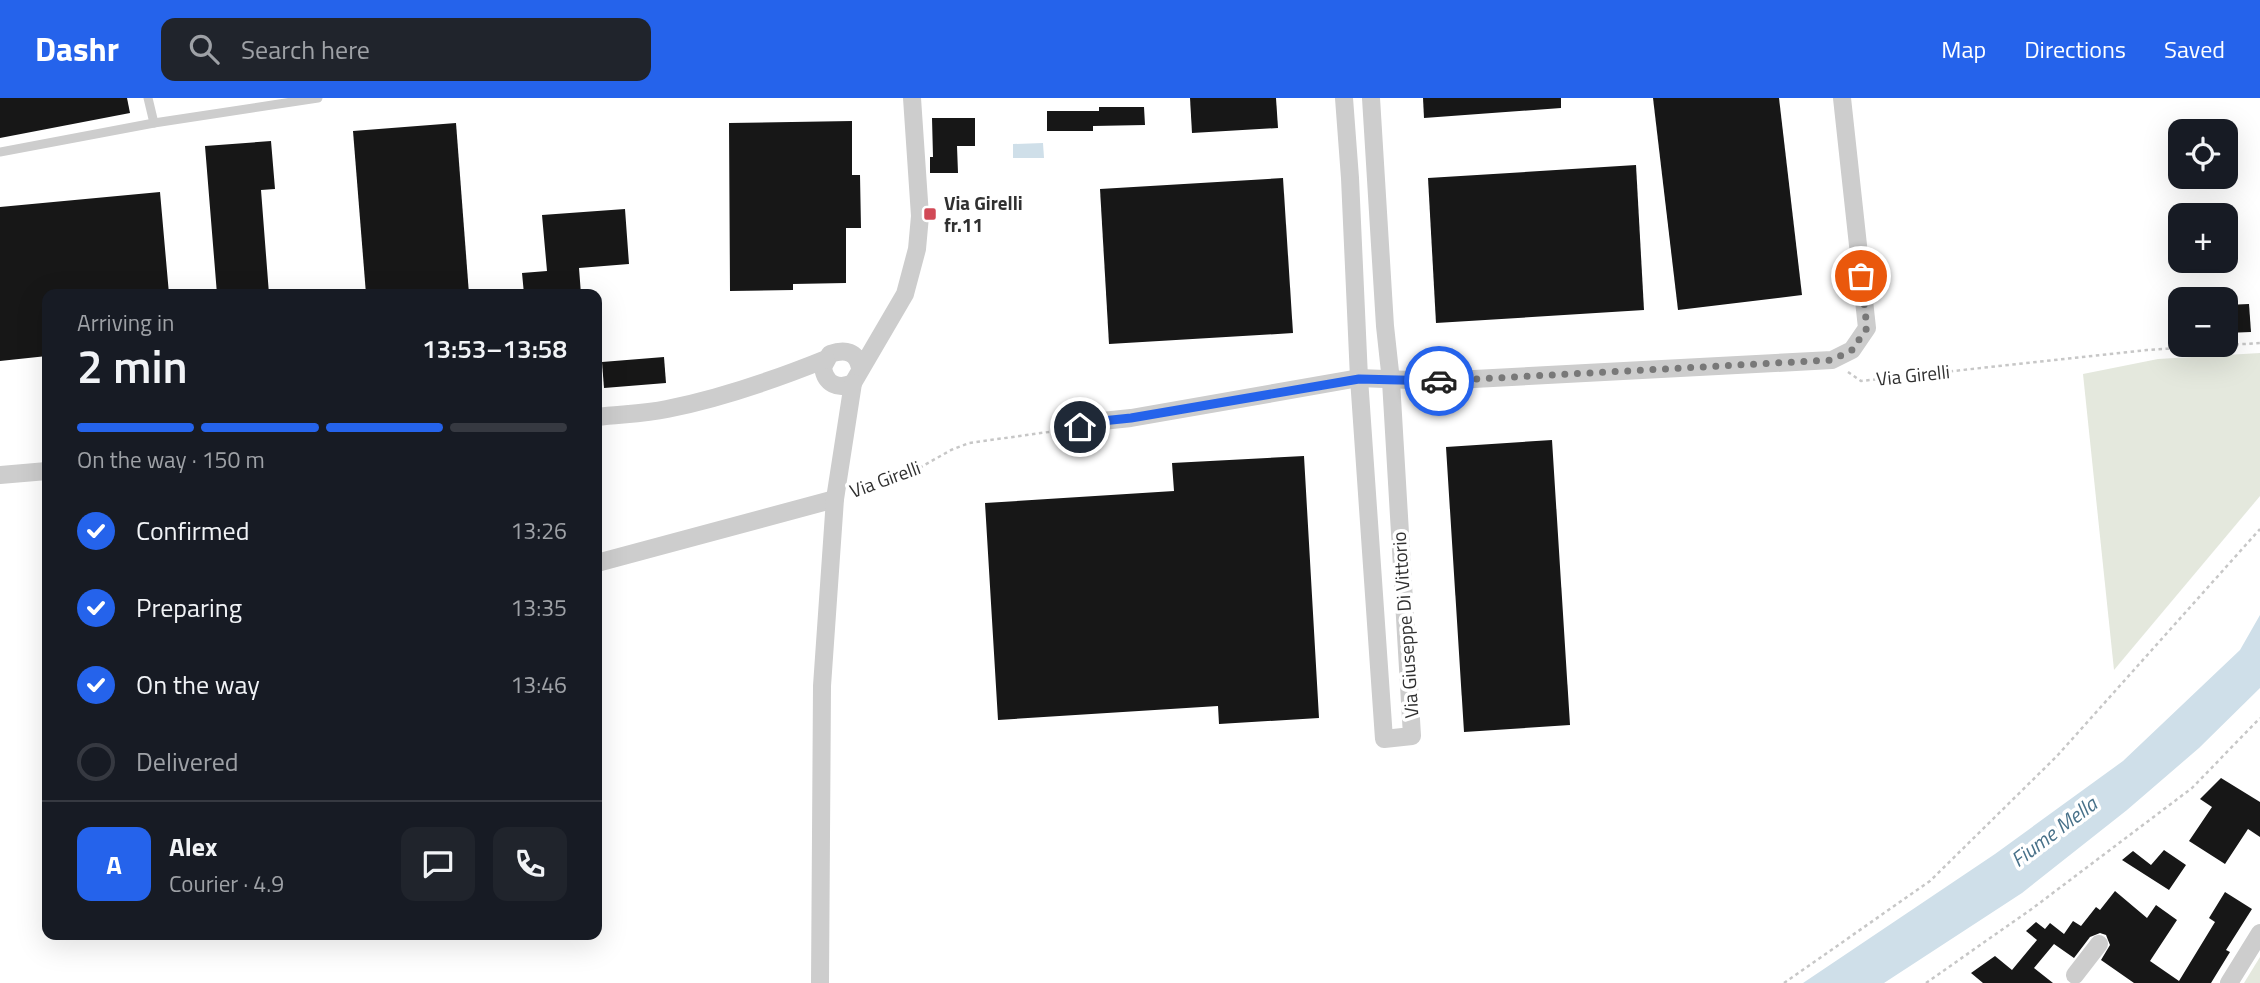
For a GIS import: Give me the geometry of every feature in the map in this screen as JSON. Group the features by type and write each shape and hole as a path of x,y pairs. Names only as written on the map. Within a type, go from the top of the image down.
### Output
{"street":[{"name":"Via Girelli","path":"820,983 822,686 835,499 857,375 894,317 917,249 920,216 912,98"},
{"name":"Via Giuseppe Di Vittorio","path":"1344,98 1359,379 1384,739 1412,736 1371,98"},
{"path":"1080,427 1102,421 1359,379 1436,382 1832,360 1852,350 1867,328 1842,98"},
{"name":"Via Girelli","path":"778,379 826,359 830,354 841,350 848,351 864,343 894,317"},
{"path":"602,416 664,410 724,396 778,379 828,381 845,387 857,375 855,356 848,351"},
{"path":"826,359 823,367 828,381"},
{"path":"0,475 42,473"},
{"name":"Via Girelli","path":"602,562 835,499"},
{"path":"2228,983 2260,933"},
{"path":"2077,980 2099,944"}],"lane":[{"path":"149,98 154,123"},
{"path":"0,152 154,123 318,98"}],"path":[{"name":"Via Girelli","path":"1832,360 1861,381 2147,350 2260,343"},
{"name":"Via Girelli","path":"835,499 851,490 914,471 969,443 1080,427"},
{"path":"1784,983 1930,881 2057,756 2260,529"},
{"path":"1926,983 2043,900 2192,788 2260,718"}],"shaded area":[{"path":"2260,353 2260,496 2114,670 2083,374 2158,359 2238,357 2238,354"},
{"path":"2260,957 2260,983 2244,983"}],"water":[{"path":"1043,143 1044,158 1013,158 1013,144"},
{"name":"Fiume Mella","path":"2260,615 2260,688 2199,748 2127,810 2022,893 1884,983 1803,983 1995,854 2123,761 2240,650"}],"building":[{"path":"0,98 127,98 130,113 0,138"},
{"path":"1190,98 1276,98 1278,128 1192,133"},
{"path":"1423,98 1561,98 1561,108 1424,118"},
{"path":"1653,98 1779,98 1802,295 1678,310"},
{"path":"1099,107 1144,107 1145,125 1093,126 1093,131 1047,131 1047,111 1099,111"},
{"path":"932,118 975,118 975,146 957,146 958,173 930,173 930,157 933,157"},
{"path":"852,121 852,175 860,175 861,228 846,228 846,283 793,284 793,290 730,291 729,123"},
{"path":"456,123 469,289 366,289 353,131"},
{"path":"271,141 275,189 261,190 269,289 217,289 205,146"},
{"path":"1636,165 1644,310 1436,323 1428,178"},
{"path":"1283,178 1293,333 1109,344 1100,189"},
{"path":"160,192 169,289 42,289 42,357 0,361 0,207"},
{"path":"625,209 629,264 579,268 581,289 524,289 522,273 547,271 542,215"},
{"path":"2238,304 2249,304 2251,332 2238,333"},
{"path":"664,357 666,383 604,388 602,362"},
{"path":"1552,440 1570,725 1464,732 1446,447"},
{"path":"1304,456 1319,718 1219,724 1218,706 998,720 985,503 1174,491 1172,463"},
{"path":"2221,778 2260,802 2260,837 2248,829 2225,864 2189,841 2212,807 2200,799"},
{"path":"2164,850 2186,865 2169,890 2122,860 2133,851 2151,865"},
{"path":"2115,891 2147,918 2156,905 2177,920 2150,961 2179,981 2215,922 2209,918 2225,892 2252,909 2226,950 2230,952 2211,983 2134,983 2101,960 2110,945 2106,935 2100,933 2090,937 2074,958 2054,944 2034,968 2053,983 1983,983 1971,973 1995,956 2012,970 2037,940 2026,931 2036,922 2045,929 2050,923 2064,934 2073,921 2081,926 2096,907 2100,910"}],"way so far":[{"path":"1439,381 1832,360 1852,350 1867,328 1861,276"}],"place":[{"name":"Via Girelli fr.11","path":"930,214"}],"route":[{"path":"1080,427 1102,421 1359,379 1439,381"}]}
